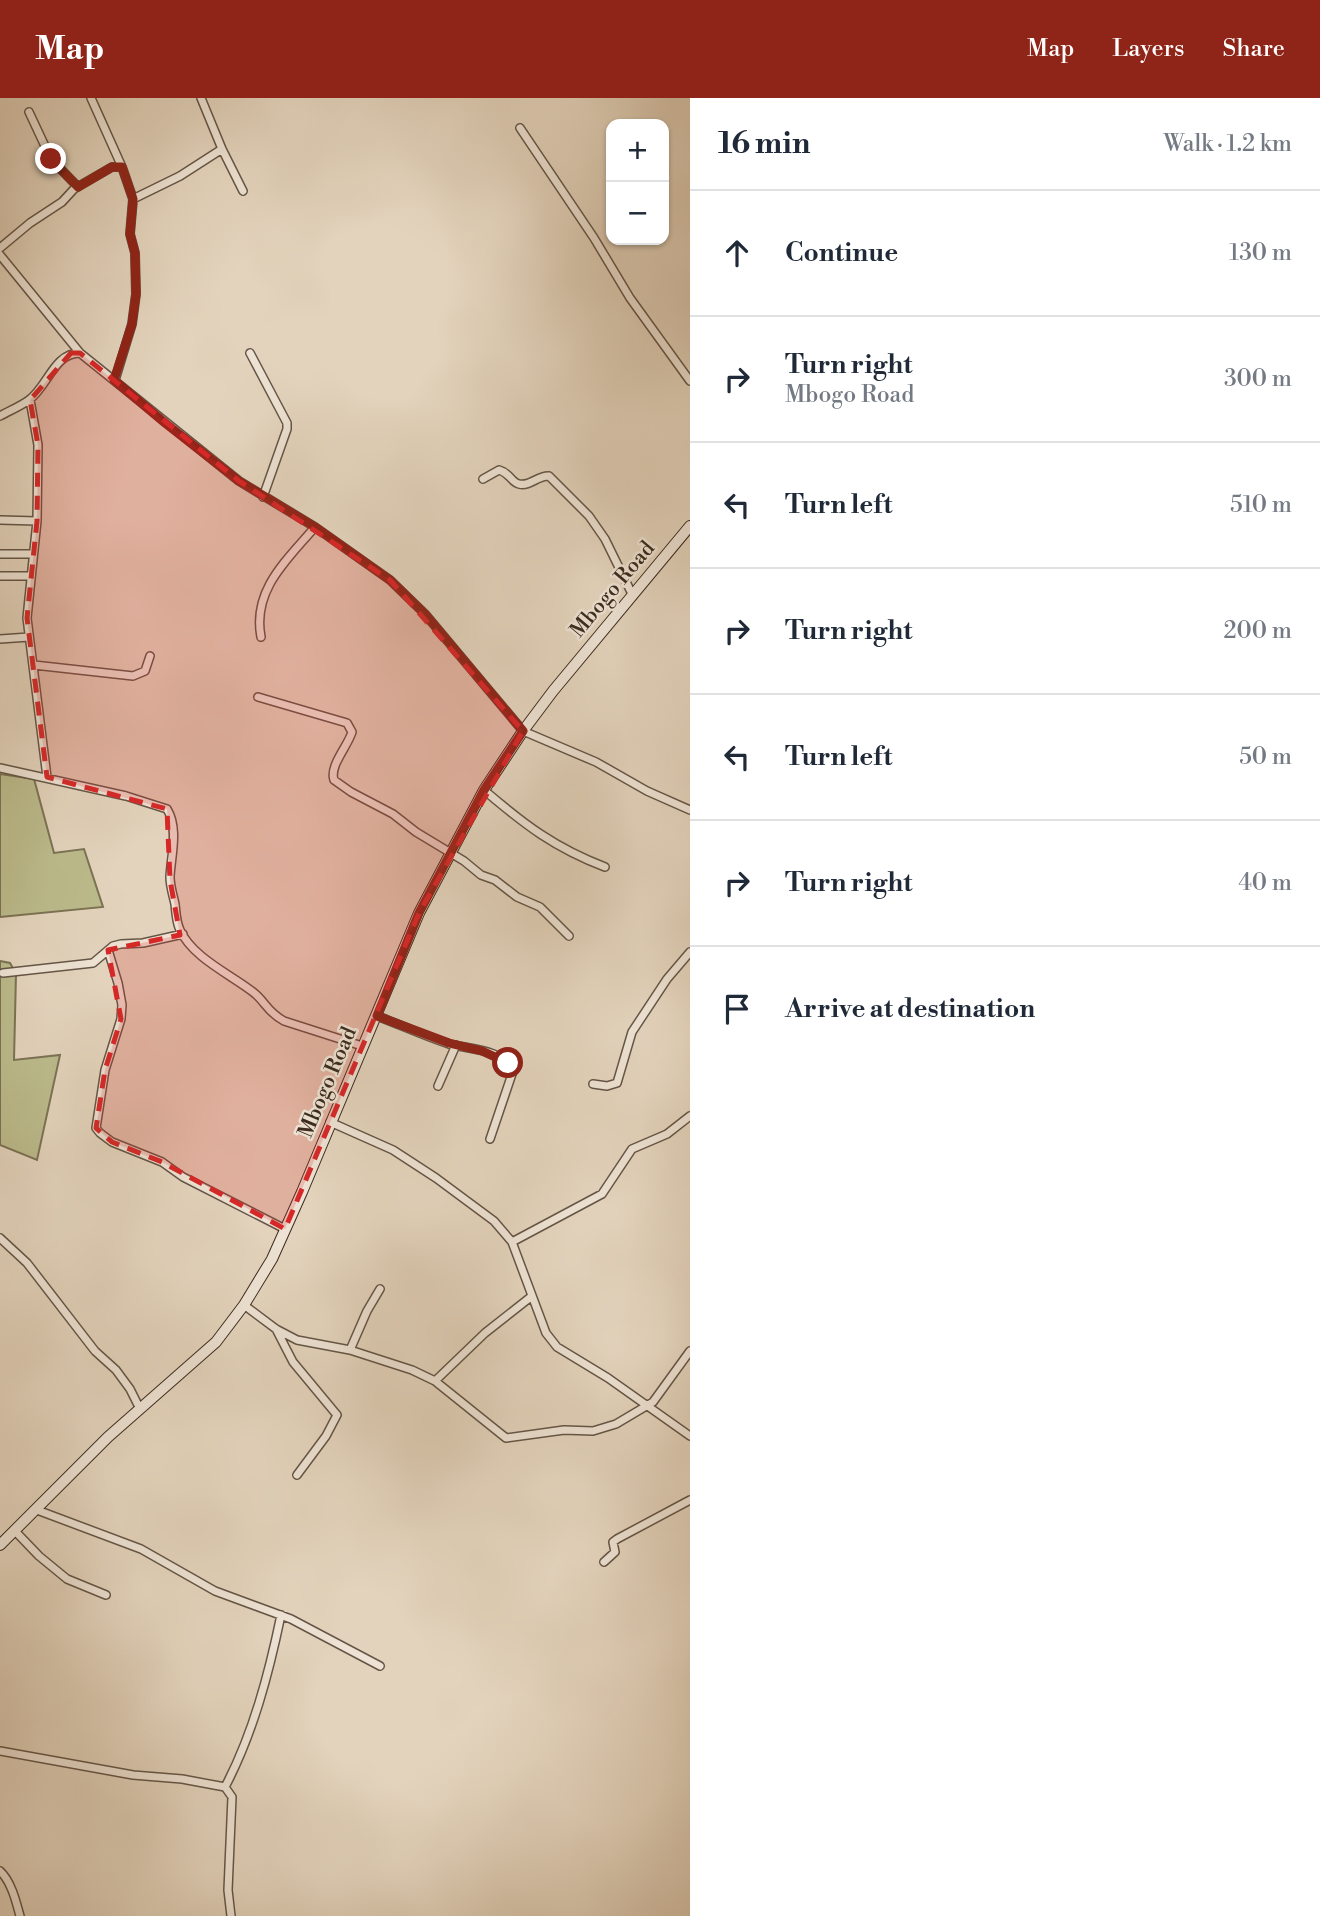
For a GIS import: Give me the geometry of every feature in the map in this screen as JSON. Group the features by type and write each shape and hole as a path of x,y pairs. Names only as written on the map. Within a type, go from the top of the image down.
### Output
{"main road":[{"name":"Mbogo Road","path":"0,1545 108,1437 216,1342 244,1305 272,1259 419,913 484,790 553,691 690,526"}],"street":[{"path":"90,98 122,167 133,199 130,234 135,253 136,294 132,324 114,380"},
{"path":"201,98 243,191"},
{"path":"29,112 51,159 78,187"},
{"path":"520,128 594,237 630,298 690,382"},
{"path":"133,199 180,176 222,149"},
{"path":"0,248 78,187 112,167 122,167"},
{"path":"0,255 80,353 184,439 263,497 315,527 371,565 407,594 523,731 596,762 647,791 690,810"},
{"path":"0,416 30,400 59,362 71,353 80,353"},
{"path":"250,353 287,423 263,497"},
{"path":"30,400 38,445 37,521 27,618 47,778"},
{"path":"483,479 499,471 509,474 520,484 542,475 549,476 589,516 605,539 633,596"},
{"path":"0,520 37,521"},
{"path":"261,637 258,621 272,578 315,527"},
{"path":"0,554 33,554"},
{"path":"0,576 31,576"},
{"path":"0,639 29,637"},
{"path":"34,665 133,676 145,671 150,656"},
{"path":"258,697 347,723 352,732 349,743 332,771 334,780 393,814 481,875 495,880 517,897 540,907 569,936"},
{"path":"0,768 152,803 168,811 173,831 170,880 183,934 209,961 256,994 275,1016 362,1046"},
{"path":"484,790 548,840 606,867"},
{"path":"3,973 93,963 108,950 121,944 143,943 183,934"},
{"path":"108,950 122,1005 121,1019 105,1070 96,1128 113,1142 162,1162 183,1177 285,1229"},
{"path":"593,1084 607,1086 617,1083 626,1047 644,1011 690,952"},
{"path":"377,1016 456,1045 482,1051 513,1068 490,1139"},
{"path":"438,1086 456,1045"},
{"path":"512,1242 602,1194 632,1149 667,1134 690,1116"},
{"path":"330,1122 393,1150 485,1213 512,1242 546,1333 554,1344 690,1436"},
{"path":"0,1238 27,1263 94,1350 116,1370 140,1409"},
{"path":"350,1350 366,1311 380,1289"},
{"path":"435,1381 485,1333 532,1296"},
{"path":"244,1305 276,1329 297,1340 350,1350 412,1370 435,1381 506,1438 564,1430 593,1431 615,1424 647,1406 665,1387 690,1351"},
{"path":"276,1329 293,1362 337,1415 326,1436 297,1475"},
{"path":"604,1562 615,1552 613,1542 617,1539 690,1500"},
{"path":"37,1510 141,1549 215,1591 281,1615 380,1667"},
{"path":"15,1531 67,1579 106,1595"},
{"path":"225,1787 236,1767 274,1654 281,1615"},
{"path":"0,1751 133,1775 182,1779 225,1787 232,1797 228,1890 231,1916"},
{"path":"0,1871 4,1874 17,1903 20,1916"}],"highlighted area":[{"path":"71,353 80,353 239,481 390,580 523,731 419,913 285,1229 162,1162 112,1142 96,1128 105,1070 121,1019 108,950 180,935 170,880 167,809 47,777 27,618 37,521 38,445 30,400"}],"shaded area":[{"path":"0,774 34,779 54,853 84,849 103,907 0,917"},
{"path":"0,961 10,963 16,974 14,1060 60,1055 37,1160 0,1145"}],"route":[{"path":"51,159 78,187 112,167 122,167 133,199 130,234 135,253 136,294 132,324 114,380 239,481 315,527 371,565 407,594 523,731 484,790 419,913 377,1016 449,1043 482,1051 508,1063"}]}
